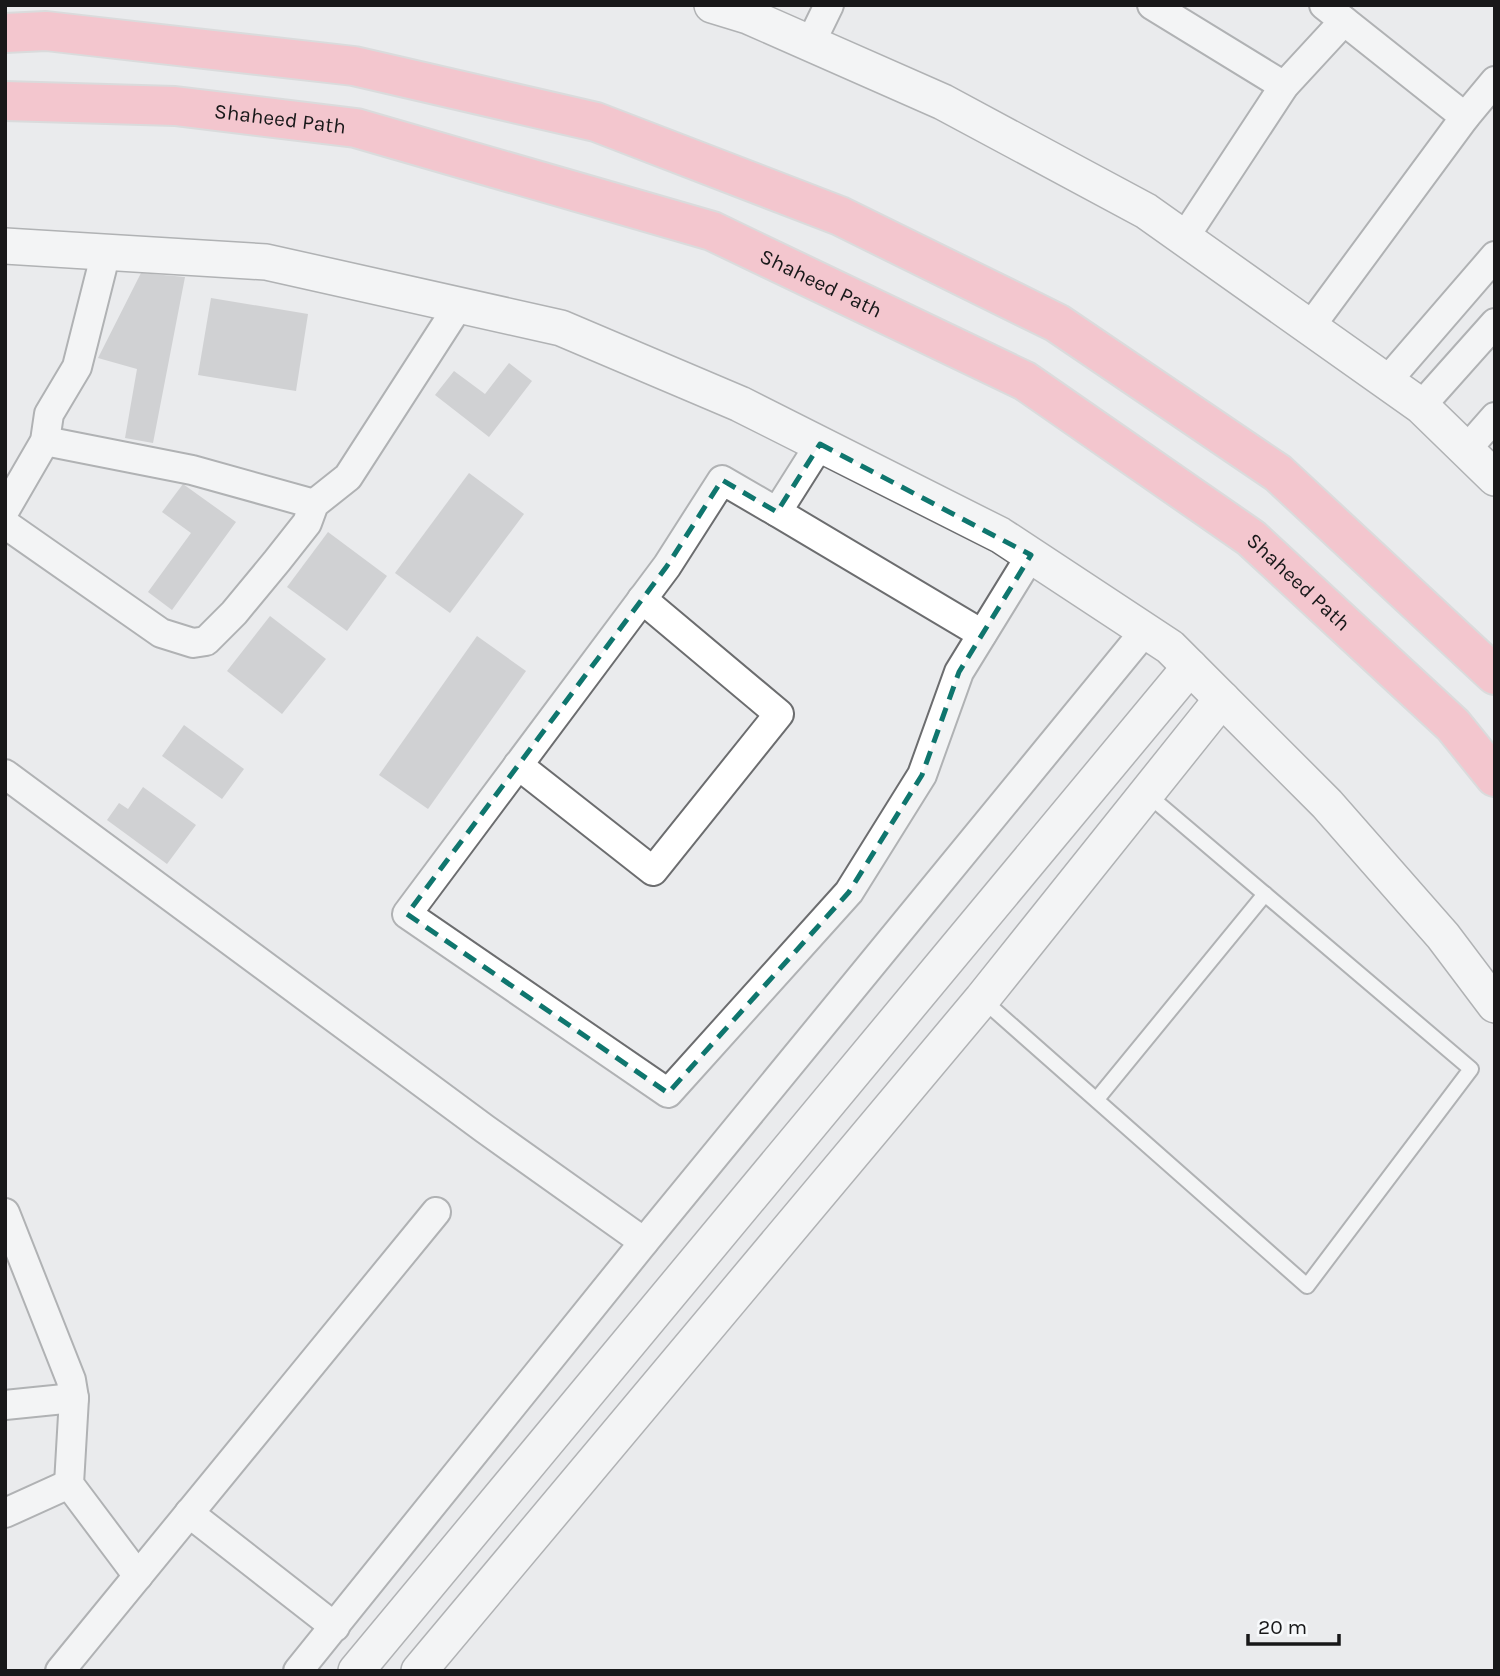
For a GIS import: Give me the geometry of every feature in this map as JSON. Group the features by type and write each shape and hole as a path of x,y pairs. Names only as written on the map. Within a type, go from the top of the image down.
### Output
{"highway":[{"path":"5,33 46,31 354,66 596,122 840,216 1057,323 1278,473 1495,675"},
{"name":"Shaheed Path","path":"5,101 175,106 356,128 712,231 1026,381 1251,538 1452,725 1495,777"}],"street":[{"path":"712,5 748,16 943,102 1146,211 1421,406 1495,478"},
{"path":"810,44 829,5"},
{"path":"1152,5 1283,86"},
{"path":"1184,238 1334,13 1465,117"},
{"path":"1310,327 1465,117 1495,81"},
{"path":"5,246 266,262 561,328 740,404 1000,535 1170,647 1327,804 1443,936 1495,1004"},
{"path":"5,510 45,441 49,414 76,368 106,252"},
{"path":"1387,381 1495,256"},
{"path":"5,524 161,633 193,643 206,641 234,613 307,523 314,504 348,477 459,305"},
{"path":"1421,406 1495,323"},
{"path":"1466,450 1495,416"},
{"path":"45,441 192,470 314,504"},
{"path":"777,512 820,444"},
{"path":"982,634 722,480 667,566 407,914 668,1093 849,892 922,775 959,672 1031,555"},
{"path":"519,765 653,871 779,714 642,599"},
{"path":"298,1671 644,1242 1144,631"},
{"path":"356,1671 1189,667"},
{"path":"419,1671 982,999 1222,699"},
{"path":"5,774 485,1129 644,1242"},
{"path":"60,1671 436,1212"},
{"path":"5,1213 71,1380 74,1398 69,1484 138,1576"},
{"path":"5,1405 74,1398"},
{"path":"5,1513 69,1484"},
{"path":"190,1513 334,1627"}],"lane":[{"path":"982,999 1307,1286 1471,1069 1147,794"},
{"path":"1097,1099 1265,894"}],"highlighted area":[{"path":"820,444 1031,555 959,672 922,775 849,892 668,1093 407,914 667,566 722,480 777,512"}],"building":[{"path":"141,273 185,277 153,443 125,438 137,369 98,358"},
{"path":"211,298 308,314 296,391 198,375"},
{"path":"509,363 532,381 489,437 435,395 454,371 485,394"},
{"path":"469,473 524,514 450,613 395,573"},
{"path":"183,484 236,522 172,610 148,592 191,533 162,512"},
{"path":"328,532 387,576 347,631 287,587"},
{"path":"270,616 326,659 282,714 227,671"},
{"path":"477,636 526,671 428,809 379,775"},
{"path":"184,725 244,769 222,799 162,756"},
{"path":"143,787 196,825 167,864 107,820 119,803 128,809"}]}
